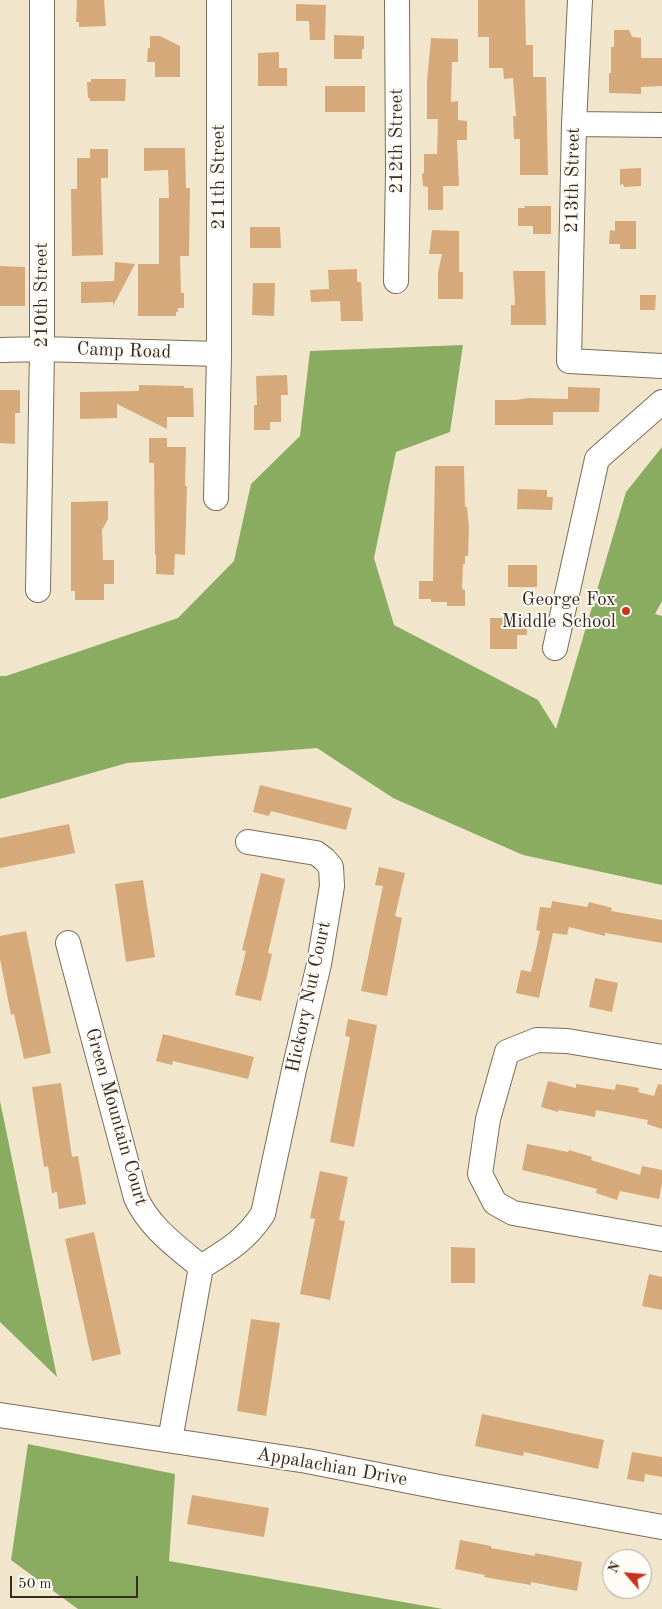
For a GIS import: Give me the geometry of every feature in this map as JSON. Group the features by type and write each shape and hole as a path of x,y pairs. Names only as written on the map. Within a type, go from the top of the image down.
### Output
{"street":[{"name":"210th Street","path":"38,590 42,349 42,0"},
{"name":"211th Street","path":"216,498 219,354 219,0"},
{"name":"212th Street","path":"396,281 398,172 397,0"},
{"name":"213th Street","path":"580,0 574,124 569,361 662,366"},
{"path":"574,124 662,125"},
{"name":"Camp Road","path":"0,350 42,349 219,354"},
{"path":"555,648 597,459 662,402"},
{"name":"Hickory Nut Court","path":"201,1267 239,1243 253,1229 263,1214 319,964 332,886 331,868 316,853 248,842"},
{"name":"Green Mountain Court","path":"68,944 136,1198 142,1212 152,1224 201,1267"},
{"path":"662,1057 567,1041 538,1040 507,1052 488,1119 480,1174 495,1203 513,1213 662,1239"},
{"path":"170,1440 201,1267"},
{"name":"Appalachian Drive","path":"0,1419 170,1440 307,1461 662,1527"}],"green space":[{"path":"463,345 450,432 396,452 374,558 394,625 538,700 556,729 626,492 662,447 662,601 655,614 662,616 662,885 523,855 393,798 317,748 127,763 0,799 0,676 6,676 178,618 234,561 251,484 300,436 310,351"},
{"path":"0,1101 57,1377 0,1322"},
{"path":"28,1444 175,1474 169,1561 443,1609 78,1609 11,1560"}],"building":[{"path":"77,0 104,0 106,26 79,27 79,22 76,22"},
{"path":"478,0 525,0 526,45 533,45 533,77 546,77 548,175 520,175 520,139 514,139 513,116 516,116 513,78 504,79 503,68 489,68 489,37 478,37"},
{"path":"296,4 326,5 325,40 310,40 309,21 296,21"},
{"path":"614,30 629,30 632,37 641,38 641,58 662,58 662,86 641,87 641,94 609,93 611,47 614,47"},
{"path":"334,35 364,36 362,59 334,59"},
{"path":"150,36 160,36 180,46 180,77 155,77 155,62 147,62"},
{"path":"431,38 458,39 458,62 452,62 451,102 458,101 458,120 467,121 467,140 457,140 459,186 443,186 443,210 428,210 428,187 423,186 422,174 424,173 424,154 437,154 438,119 427,119 427,81"},
{"path":"279,52 279,68 287,68 287,86 258,86 258,53"},
{"path":"91,79 126,79 125,101 90,101 90,98 88,98 87,82 91,82"},
{"path":"325,86 365,86 365,112 325,112"},
{"path":"144,148 185,148 186,188 190,188 189,256 180,256 181,293 184,293 184,308 178,308 176,316 138,316 138,264 159,264 159,198 169,198 168,170 144,171"},
{"path":"90,149 108,149 108,178 101,178 103,255 72,256 71,189 77,189 77,158 90,158"},
{"path":"641,168 641,186 624,187 623,184 620,185 620,169"},
{"path":"524,206 551,206 551,234 533,234 533,226 518,226 518,208 525,208"},
{"path":"615,221 636,221 636,249 620,249 620,244 609,244 610,230 615,231"},
{"path":"250,227 280,227 281,248 250,248"},
{"path":"432,230 459,231 459,272 463,272 463,299 438,299 438,273 442,254 429,254"},
{"path":"115,262 135,264 113,306 113,302 81,303 81,282 114,281"},
{"path":"0,266 25,267 25,306 0,306"},
{"path":"357,269 357,282 361,282 363,321 341,321 340,301 311,302 310,290 329,289 328,270"},
{"path":"513,271 545,271 546,325 511,325 511,305 515,305"},
{"path":"253,283 275,283 274,316 252,315"},
{"path":"640,295 656,295 655,310 640,310"},
{"path":"287,375 288,395 281,395 281,422 270,422 270,430 254,430 254,405 257,405 256,376"},
{"path":"139,385 193,388 194,417 167,417 167,429 117,404 117,418 80,419 80,392 139,391"},
{"path":"568,387 600,388 599,412 553,412 553,425 495,425 495,400 528,398 568,399"},
{"path":"0,390 20,390 20,413 15,413 15,444 0,443"},
{"path":"149,438 167,438 167,447 186,447 185,555 175,554 174,575 156,574 154,463 149,463"},
{"path":"435,466 464,466 465,507 467,507 469,527 468,556 465,556 465,564 463,564 462,589 465,590 465,606 447,606 447,602 431,602 431,599 419,599 419,581 433,581"},
{"path":"518,489 547,490 547,497 553,497 552,510 517,509"},
{"path":"108,501 108,519 102,530 103,560 114,560 114,584 104,584 104,600 75,600 75,591 71,591 71,502"},
{"path":"508,565 537,565 537,587 508,587"},
{"path":"490,618 527,618 527,635 517,635 517,649 490,649"},
{"path":"260,785 352,808 346,830 271,811 269,816 253,812"},
{"path":"69,824 75,853 0,868 0,838"},
{"path":"379,867 405,873 395,916 402,918 387,996 361,991 383,886 375,885"},
{"path":"261,873 285,879 268,953 272,954 261,1001 235,995 246,951 242,950"},
{"path":"143,880 155,957 126,962 115,884"},
{"path":"552,901 587,907 589,902 612,908 611,911 662,920 662,943 605,933 605,936 569,927 567,935 553,933 539,998 516,993 521,970 531,972 540,931 536,930 540,907 551,908"},
{"path":"26,931 51,1053 24,1059 14,1014 11,1015 0,959 0,936"},
{"path":"595,978 618,983 612,1012 589,1007"},
{"path":"348,1019 377,1025 354,1147 330,1142 350,1037 345,1036"},
{"path":"163,1034 254,1057 248,1079 173,1061 172,1065 156,1061"},
{"path":"548,1081 576,1088 576,1084 615,1090 616,1084 639,1088 638,1092 654,1096 658,1084 662,1085 662,1129 647,1124 648,1120 596,1110 595,1117 558,1110 558,1112 541,1107"},
{"path":"61,1083 72,1157 78,1156 86,1204 59,1209 57,1192 52,1193 48,1166 44,1167 32,1087"},
{"path":"527,1144 568,1152 569,1150 592,1157 591,1160 640,1175 642,1166 662,1170 659,1199 620,1191 617,1200 596,1193 597,1189 522,1170"},
{"path":"320,1171 348,1177 339,1220 345,1221 330,1300 300,1294 315,1219 310,1218"},
{"path":"94,1232 121,1354 92,1361 65,1239"},
{"path":"451,1247 475,1248 475,1283 451,1283"},
{"path":"649,1274 662,1277 662,1310 642,1306"},
{"path":"251,1319 280,1323 266,1416 237,1411"},
{"path":"482,1414 604,1440 598,1469 524,1452 523,1456 475,1446"},
{"path":"632,1452 662,1457 662,1477 645,1474 644,1482 627,1479"},
{"path":"192,1495 269,1508 264,1537 187,1524"},
{"path":"460,1540 535,1556 535,1553 582,1562 577,1591 531,1582 531,1585 484,1577 485,1575 455,1569"}],"place":[{"name":"George Fox Middle School","path":"626,611"}]}
